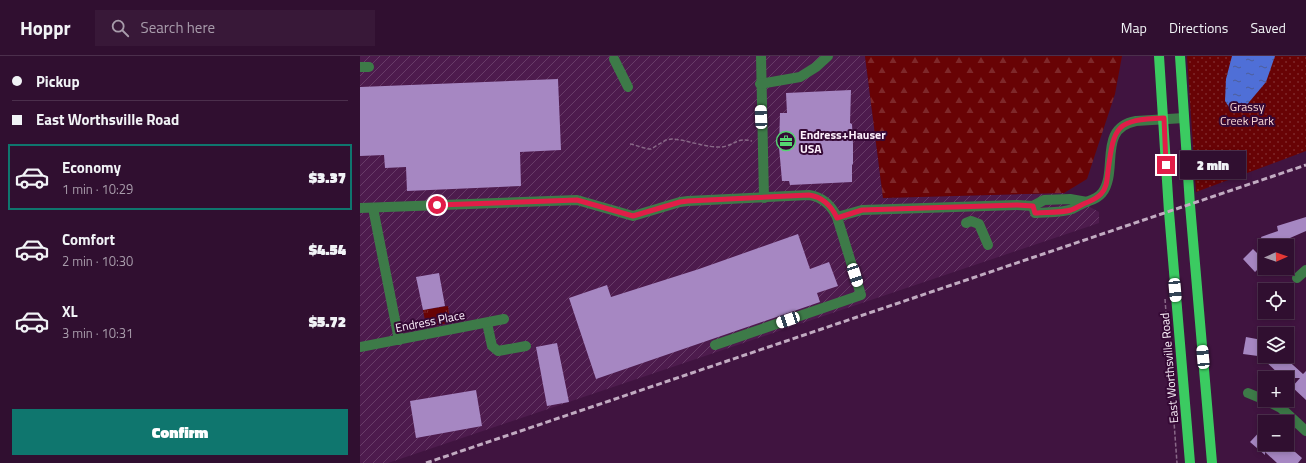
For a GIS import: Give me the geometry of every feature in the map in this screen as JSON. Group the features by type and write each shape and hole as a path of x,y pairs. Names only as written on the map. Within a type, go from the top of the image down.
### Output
{"main road":[{"name":"East Worthsville Road","path":"1159,56 1169,212 1190,463"},
{"path":"1180,56 1190,205 1212,463"}],"street":[{"path":"761,56 760,84 764,198"},
{"path":"760,84 800,77 816,67 828,56"},
{"path":"614,59 628,87"},
{"path":"837,218 862,210 1017,205 1034,210 1044,200 1070,199 1087,202 1102,194 1106,186 1111,145 1116,133 1121,127 1129,122 1164,118 1184,118"},
{"path":"360,208 577,200 633,216 688,201 809,195 824,199 834,211 837,218 862,295 715,345"},
{"path":"373,208 399,340"},
{"path":"966,222 971,221 979,224 988,245"},
{"path":"1296,278 1306,270"},
{"name":"Endress Place","path":"360,347 504,319"},
{"path":"487,323 492,346 498,351 526,346"},
{"path":"1248,393 1258,397"},
{"path":"1279,407 1306,431"}],"path":[{"path":"630,144 648,149 666,140 672,139 716,147 726,146 742,140 762,142"}],"shaded area":[{"path":"360,56 865,56 883,198 1064,193 1099,212 1099,223 388,463 360,463"}],"green space":[{"path":"865,56 1122,56 1115,94 1087,179 1064,193 883,198"},
{"name":"Grassy Creek Park","path":"1187,56 1306,56 1306,151 1196,192"},
{"path":"448,306 450,319 449,323 426,326 423,310"}],"water":[{"path":"1232,56 1275,56 1266,82 1245,107 1231,110 1225,101 1226,79"}],"building":[{"path":"558,79 561,150 520,152 521,186 407,191 406,167 385,168 384,155 360,156 360,87"},
{"path":"851,90 850,123 852,124 853,144 852,182 790,185 789,181 782,181 779,147 780,113 787,113 786,93"},
{"path":"1306,217 1306,231 1290,239 1262,239 1261,237 1278,231 1277,226"},
{"path":"798,234 810,269 829,262 838,286 817,293 820,302 596,379 569,298 607,285 611,297 699,269"},
{"path":"1253,249 1258,254 1258,269 1255,272 1243,259"},
{"path":"439,273 445,306 423,310 416,277"},
{"path":"1246,337 1258,339 1258,356 1243,354"},
{"path":"557,343 569,402 547,406 536,347"},
{"path":"1267,363 1291,363 1303,374 1306,371 1306,400 1294,389 1294,385 1300,378 1294,378 1294,371 1276,371"},
{"path":"476,390 482,426 416,438 410,401"},
{"path":"1258,433 1258,449 1250,442"},
{"path":"1260,451 1294,451 1302,458 1298,463 1277,463 1265,452 1265,455"}],"railway":[{"path":"426,463 1306,165"}],"place":[{"name":"Endress+Hauser USA","path":"786,141"}],"route":[{"path":"437,205 577,200 633,216 688,201 809,195 824,199 834,211 837,218 862,210 1017,205 1033,206 1035,213 1070,210 1095,199 1102,194 1106,186 1111,145 1116,133 1121,127 1129,122 1164,118 1166,165"}]}
